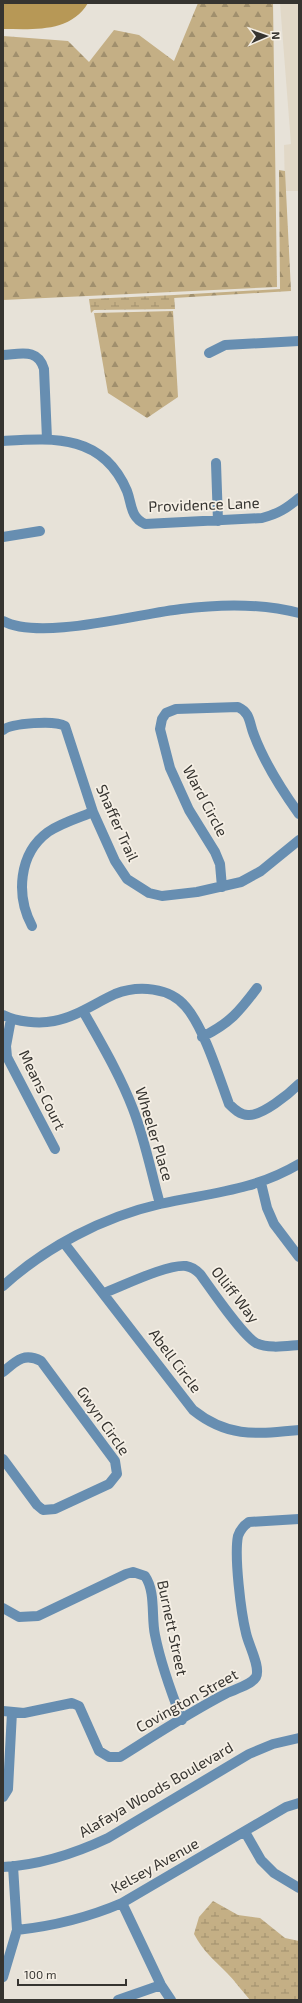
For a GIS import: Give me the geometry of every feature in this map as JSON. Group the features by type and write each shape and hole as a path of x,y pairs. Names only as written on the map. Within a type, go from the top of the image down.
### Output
{"street":[{"path":"209,353 225,345 299,341"},
{"path":"3,355 30,354 36,355 42,361 44,370 47,439"},
{"name":"Providence Lane","path":"3,441 47,439 76,442 91,448 105,459 117,473 127,491 133,514 139,521 145,524 262,518 277,514 299,498"},
{"path":"216,463 218,521"},
{"path":"3,537 40,531"},
{"path":"3,621 10,625 25,628 54,627 90,624 181,609 256,605 277,607 299,613"},
{"name":"Ward Circle","path":"222,887 220,864 215,852 189,810 170,768 160,729 162,719 166,713 176,709 238,707 244,710 249,716 253,733 263,756 278,783 299,814"},
{"name":"Shaffer Trail","path":"3,730 18,725 58,722 65,726 93,812 115,861 127,879 135,886 149,893 162,896 222,887 241,882 261,871 299,840"},
{"path":"32,926 25,913 22,898 22,879 28,858 37,843 48,833 59,826 93,812"},
{"path":"202,1037 222,1027 238,1014 257,988"},
{"path":"7,1017 54,1021 83,1011 116,994 140,989 160,990 172,996 185,1006 202,1037 229,1104 237,1112 248,1115 258,1114 288,1094 299,1084"},
{"name":"Wheeler Place","path":"83,1011 112,1061 133,1109 160,1204"},
{"name":"Means Court","path":"7,1017 7,1057 55,1149"},
{"path":"3,1286 38,1259 64,1243 97,1226 128,1213 160,1204 229,1192 261,1183 299,1164"},
{"path":"261,1183 267,1208 274,1224 299,1257"},
{"name":"Abell Circle","path":"64,1243 193,1410 208,1422 224,1429 242,1432 299,1430"},
{"name":"Olliff Way","path":"104,1293 145,1276 179,1266 187,1266 196,1270 200,1274 246,1334 256,1343 270,1346 299,1345"},
{"name":"Gwyn Circle","path":"3,1372 22,1357 35,1358 41,1361 115,1461 117,1474 109,1484 55,1509 43,1510 37,1505 3,1459"},
{"name":"Covington Street","path":"7,1712 36,1711 72,1703 80,1706 99,1751 109,1757 120,1756 217,1698 252,1682 257,1675 257,1666 246,1634 242,1614 237,1547 239,1535 243,1526 249,1522 299,1519"},
{"name":"Burnett Street","path":"3,1608 19,1617 38,1616 126,1574 133,1572 145,1576 150,1587 155,1634 160,1657 182,1720"},
{"path":"3,1797 8,1789 7,1712"},
{"name":"Alafaya Woods Boulevard","path":"8,1867 48,1861 86,1849 108,1838 249,1754 273,1744 299,1738"},
{"name":"Kelsey Avenue","path":"17,1930 47,1927 69,1922 94,1915 122,1903 286,1807 299,1803"},
{"path":"245,1832 261,1860 274,1873 299,1888"},
{"path":"3,1977 17,1930 8,1867"},
{"path":"122,1903 161,1985 171,2000"},
{"path":"118,2000 161,1985"}],"shaded area":[{"path":"3,3 88,3 80,13 71,20 50,27 27,29 3,29"},
{"path":"280,3 299,3 299,191 285,191 284,145 291,144"}],"green space":[{"path":"198,3 273,3 277,287 3,300 3,36 68,41 89,62 114,30 139,35 174,61"},
{"path":"279,170 285,171 291,291 174,298 174,295 280,289"},
{"path":"174,295 175,309 94,310 91,313 89,299"},
{"path":"173,311 178,397 147,418 108,393 94,313"},
{"path":"213,1901 238,1915 260,1918 285,1938 299,1941 299,2000 250,2000 205,1950 194,1934 199,1917"}]}
